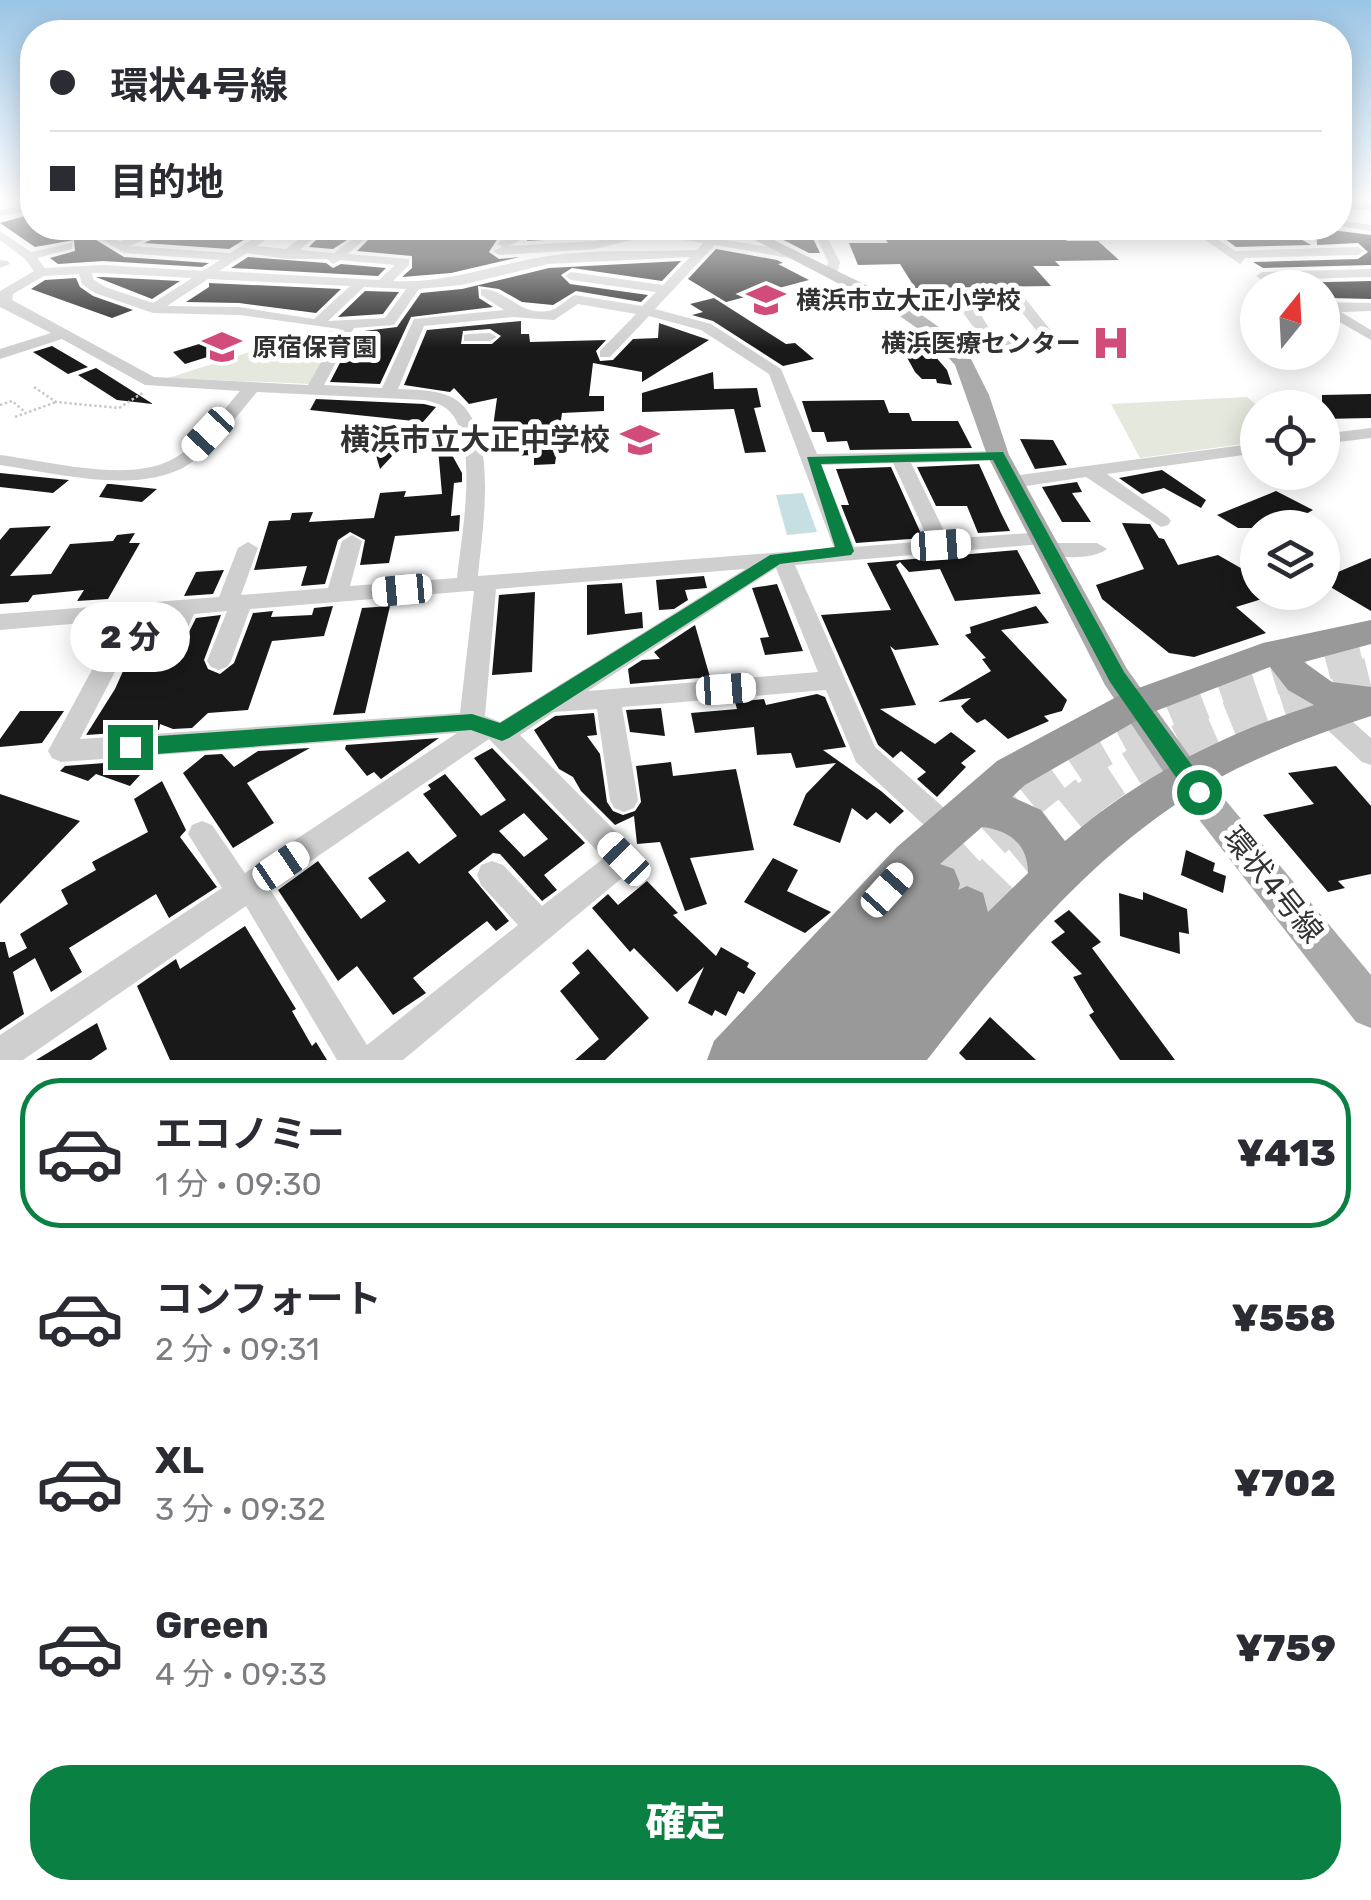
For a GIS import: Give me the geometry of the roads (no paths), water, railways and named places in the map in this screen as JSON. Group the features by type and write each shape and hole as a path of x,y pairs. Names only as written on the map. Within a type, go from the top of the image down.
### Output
{"highway":[{"path":"733,1060 913,861 1011,773 1134,704 1262,656 1371,632"},
{"path":"1298,647 1286,656 1286,664 1298,680 1323,694 1371,701"},
{"path":"894,1060 978,955 1050,878 1096,836 1186,776 1254,741 1371,701"},
{"path":"957,820 995,809 1024,821 1046,844 1052,866 1050,878"},
{"path":"783,1060 952,896 840,1060"}],"main road":[{"name":"環状4号線","path":"778,248 903,310 948,344 964,364 979,395 998,455 1134,704 1186,776 1371,1007"}],"street":[{"path":"18,248 30,256 41,272"},
{"path":"30,256 59,248"},
{"path":"135,248 229,257"},
{"path":"242,289 293,248"},
{"path":"294,291 346,248"},
{"path":"500,254 503,248"},
{"path":"500,254 525,248"},
{"path":"604,354 705,248"},
{"path":"768,248 788,254"},
{"path":"827,248 834,262 831,274"},
{"path":"1223,248 1253,270"},
{"path":"153,309 244,250 404,262 382,285"},
{"path":"1232,255 1358,251"},
{"path":"104,269 156,252"},
{"path":"376,1060 624,859 487,727 470,433 457,409 426,395 158,383 138,377 62,334 5,296 41,272 104,269 414,286 461,281 566,258 702,253"},
{"path":"500,254 517,266"},
{"path":"85,270 88,281 100,290 153,309 266,314 317,323 388,322 414,286"},
{"path":"1340,274 1371,273"},
{"path":"571,276 663,289"},
{"path":"317,323 360,284"},
{"path":"486,292 518,312"},
{"path":"948,344 1043,341 1048,337 1019,300 969,298 964,304 988,338 985,342"},
{"path":"388,393 419,322 518,312 554,316 575,299 647,311 706,327 776,372 845,551"},
{"path":"210,312 226,300"},
{"path":"266,314 280,302"},
{"path":"1340,307 1371,307"},
{"path":"1340,316 1371,336"},
{"path":"480,338 482,318"},
{"path":"313,390 350,323"},
{"path":"2,351 62,334"},
{"path":"0,460 124,474 159,472 188,455 252,388"},
{"path":"1340,437 1371,433"},
{"path":"1013,482 1240,451"},
{"path":"812,460 998,455"},
{"path":"900,459 941,545"},
{"path":"1091,472 1161,521"},
{"path":"338,595 352,542"},
{"path":"0,622 845,551 1045,543 1098,550"},
{"path":"219,662 248,548"},
{"path":"779,558 865,754 957,820"},
{"path":"0,1054 487,727 550,703 779,558"},
{"path":"166,652 186,607"},
{"path":"136,612 61,751 487,727"},
{"path":"550,703 834,680"},
{"path":"608,699 624,800"},
{"path":"1327,714 1371,754"},
{"path":"202,834 246,889 357,1060"},
{"path":"492,875 540,926"}],"water":[{"path":"803,493 817,532 787,535 776,495"}],"tunnel":[{"path":"1029,800 1107,747 1191,706 1280,675 1371,651"},
{"path":"1089,798 1152,757 1222,722 1371,675"},
{"path":"938,884 1032,797"},
{"path":"967,908 1010,863 1089,798"}],"place":[{"name":"横浜市立大正小学校","path":"766,300"},
{"name":"横浜医療センター","path":"1111,343"},
{"name":"原宿保育園","path":"222,347"},
{"name":"横浜市立大正中学校","path":"640,440"}]}
